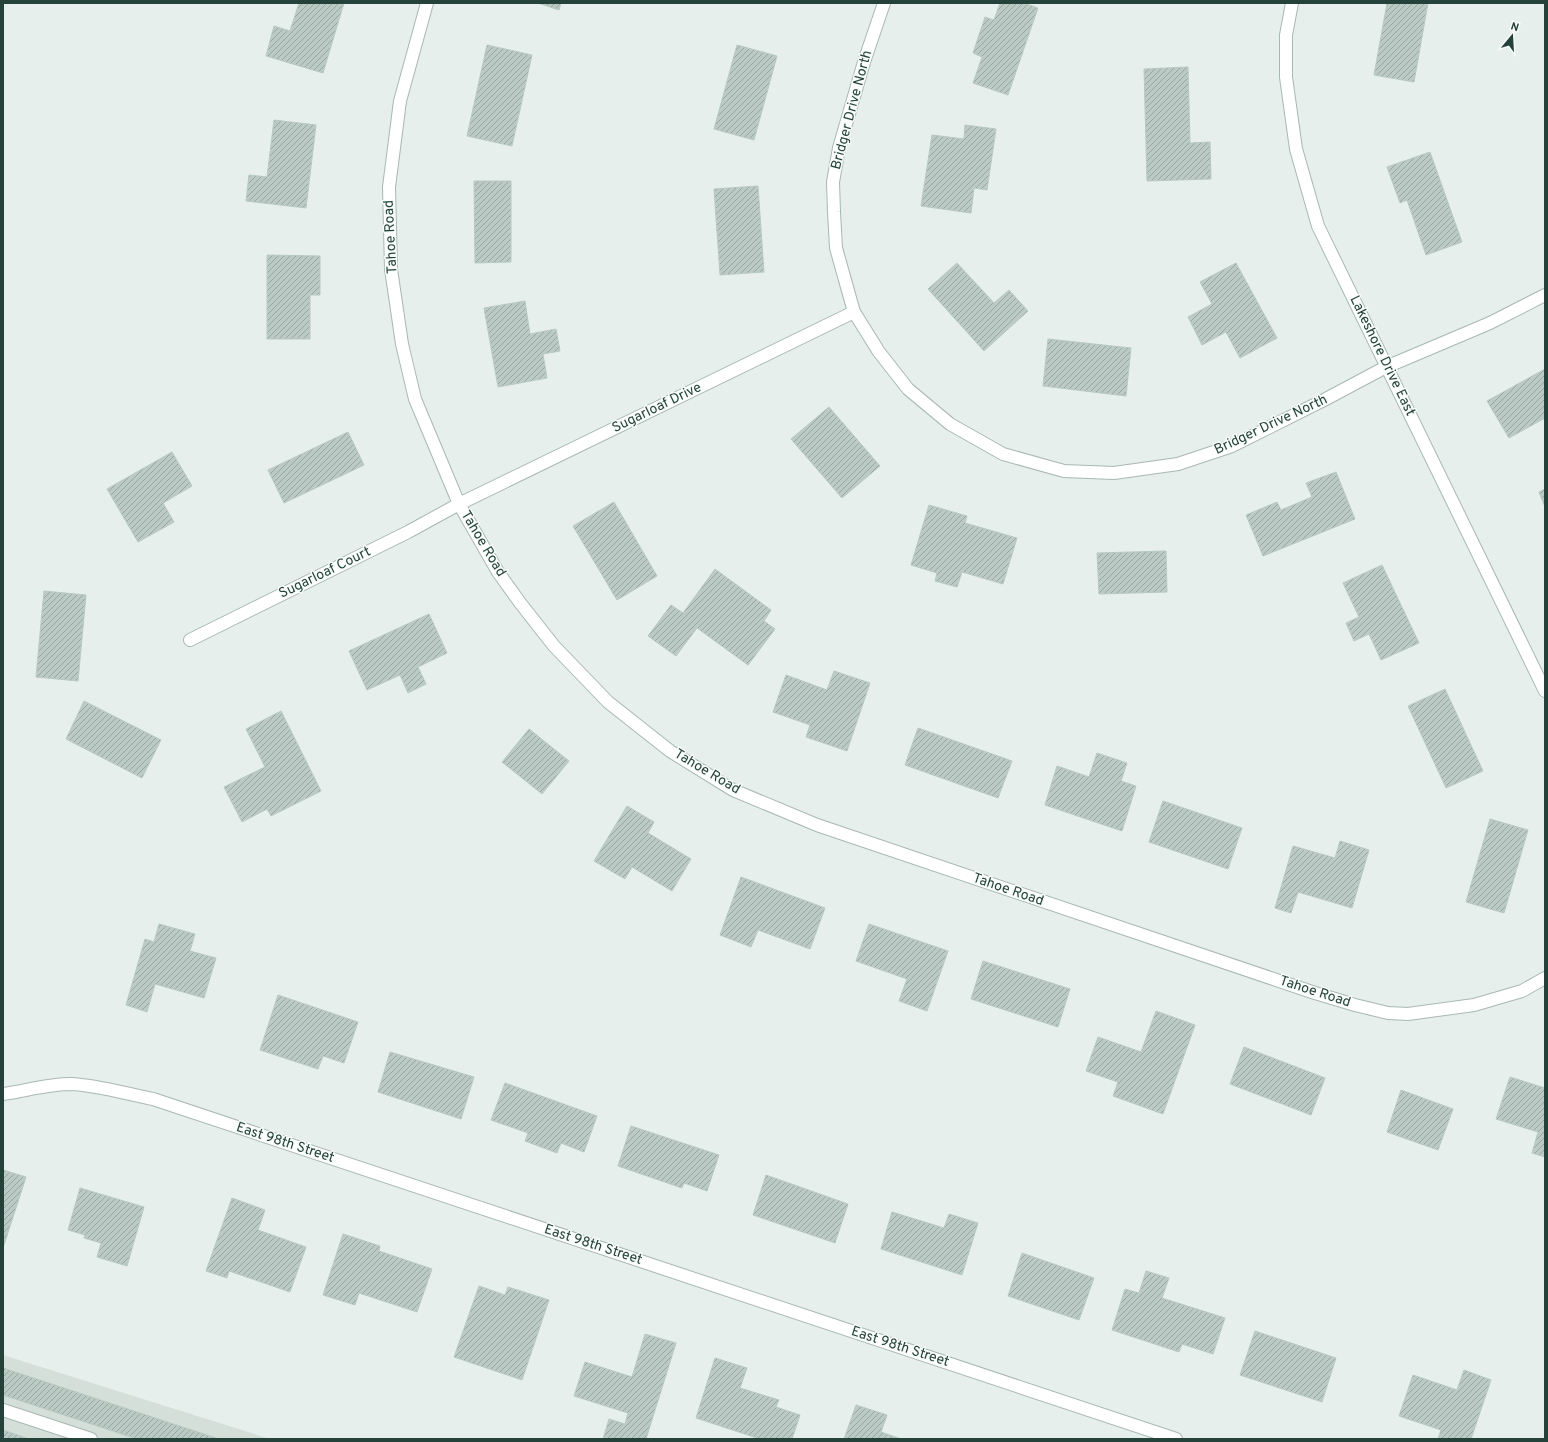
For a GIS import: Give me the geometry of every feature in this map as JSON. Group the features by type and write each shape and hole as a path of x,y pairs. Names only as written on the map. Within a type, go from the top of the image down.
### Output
{"street":[{"name":"Tahoe Road","path":"427,3 399,109 389,187 391,269 402,344 415,398 459,504 498,572 554,646 608,702 670,751 733,790 817,826 1315,994 1388,1013 1408,1014 1474,1005 1522,991 1545,978"},
{"name":"Bridger Drive North","path":"884,3 864,62 839,148 833,182 836,248 854,312 879,352 908,389 950,424 1003,454 1064,471 1114,473 1178,464 1232,446 1386,367 1490,323 1545,294"},
{"name":"Lakeshore Drive East","path":"1292,3 1286,35 1286,76 1296,149 1318,226 1545,691"},
{"name":"Sugarloaf Drive","path":"459,504 854,312"},
{"name":"Sugarloaf Court","path":"190,640 408,532 459,504"},
{"name":"East 98th Street","path":"3,1094 70,1084 110,1090 153,1099 1176,1439"},
{"path":"3,1410 91,1439"}],"shaded area":[{"path":"3,1355 270,1439 3,1439"}],"building":[{"path":"299,3 344,3 323,73 266,56 274,26 290,31"},
{"path":"538,3 561,3 559,10"},
{"path":"1000,3 1024,3 1038,8 1008,95 973,83 982,57 973,53 985,17 994,20"},
{"path":"1387,3 1428,3 1414,82 1374,75"},
{"path":"487,45 532,55 512,146 467,136"},
{"path":"737,45 777,56 754,140 714,129"},
{"path":"1188,67 1190,143 1210,142 1211,179 1147,181 1144,69"},
{"path":"274,120 316,125 306,208 246,201 249,175 267,177"},
{"path":"965,125 996,129 987,190 974,188 971,213 921,206 932,135 964,139"},
{"path":"1430,152 1462,242 1426,255 1407,200 1400,203 1387,167"},
{"path":"474,181 511,181 511,262 475,263"},
{"path":"758,186 764,272 720,275 714,189"},
{"path":"267,255 320,256 320,295 310,295 310,339 267,339"},
{"path":"957,263 994,303 1009,290 1028,311 984,351 928,289"},
{"path":"1236,263 1277,338 1240,358 1226,332 1202,345 1188,317 1212,304 1200,282"},
{"path":"525,301 530,334 556,329 560,351 543,354 547,378 498,387 484,308"},
{"path":"1048,339 1131,348 1126,396 1043,386"},
{"path":"1545,369 1545,418 1509,438 1487,401"},
{"path":"829,407 880,466 842,498 791,439"},
{"path":"348,432 364,465 284,503 268,470"},
{"path":"172,452 192,486 163,503 174,522 138,542 107,489"},
{"path":"1336,472 1355,519 1263,556 1246,515 1277,502 1281,510 1312,497 1306,483"},
{"path":"1545,489 1545,507 1539,492"},
{"path":"614,502 657,576 617,600 573,526"},
{"path":"929,505 967,516 965,523 1017,538 1003,584 962,572 957,587 935,581 937,573 911,565"},
{"path":"1166,551 1167,592 1099,594 1097,553"},
{"path":"1382,565 1419,643 1381,660 1369,634 1354,641 1346,623 1359,617 1343,583"},
{"path":"715,569 771,610 764,621 775,629 748,665 697,628 676,656 648,636 671,605 683,613"},
{"path":"44,591 86,595 78,681 36,677"},
{"path":"429,614 447,653 418,667 426,684 408,693 400,675 367,690 349,651"},
{"path":"834,671 870,683 847,751 806,737 810,725 773,712 786,675 827,690"},
{"path":"1445,689 1483,771 1446,788 1408,706"},
{"path":"84,701 161,740 142,778 66,739"},
{"path":"281,711 321,791 271,816 267,809 242,822 224,787 265,767 246,729"},
{"path":"918,728 1012,761 998,798 905,765"},
{"path":"529,729 569,761 542,794 502,762"},
{"path":"1097,753 1127,763 1121,781 1136,786 1122,831 1045,805 1057,766 1089,777"},
{"path":"1163,801 1242,828 1228,869 1149,842"},
{"path":"627,806 654,822 648,833 691,859 672,891 632,867 625,879 594,861"},
{"path":"1490,819 1528,830 1504,913 1466,902"},
{"path":"1340,841 1369,850 1352,908 1298,892 1291,913 1275,908 1293,846 1335,858"},
{"path":"741,877 825,908 810,949 758,930 751,947 720,935"},
{"path":"159,924 195,934 190,951 216,958 204,998 155,984 147,1012 126,1005 145,939 154,942"},
{"path":"869,924 948,951 927,1011 899,1001 907,979 856,961"},
{"path":"983,961 1070,989 1058,1027 971,999"},
{"path":"278,995 358,1022 344,1063 323,1056 318,1069 260,1050"},
{"path":"1156,1011 1195,1025 1163,1114 1113,1096 1118,1082 1086,1071 1098,1037 1141,1052"},
{"path":"1244,1047 1325,1078 1311,1115 1230,1084"},
{"path":"390,1052 474,1077 461,1119 378,1092"},
{"path":"1510,1077 1545,1088 1545,1157 1532,1153 1538,1132 1496,1119"},
{"path":"505,1083 597,1116 584,1152 561,1143 557,1153 525,1141 528,1133 491,1120"},
{"path":"1401,1090 1453,1109 1438,1150 1387,1132"},
{"path":"631,1126 719,1155 707,1191 684,1183 682,1188 618,1166"},
{"path":"3,1170 26,1177 3,1248"},
{"path":"766,1175 848,1204 835,1243 753,1215"},
{"path":"80,1188 144,1207 127,1266 97,1257 101,1243 84,1238 85,1235 68,1230"},
{"path":"232,1198 265,1210 258,1230 306,1247 290,1292 229,1271 227,1278 206,1271"},
{"path":"892,1212 944,1228 949,1214 978,1223 962,1275 881,1249"},
{"path":"343,1234 380,1246 379,1251 432,1269 417,1312 359,1293 355,1305 323,1295"},
{"path":"1022,1253 1094,1278 1079,1320 1008,1296"},
{"path":"1146,1271 1169,1278 1162,1298 1225,1318 1213,1354 1182,1344 1179,1352 1112,1330 1125,1289 1139,1293"},
{"path":"479,1286 505,1295 508,1287 549,1300 522,1380 454,1357"},
{"path":"1255,1331 1336,1358 1322,1402 1240,1375"},
{"path":"645,1334 676,1343 646,1439 603,1439 609,1419 625,1424 628,1413 574,1396 585,1362 632,1377"},
{"path":"715,1358 747,1368 740,1388 779,1400 776,1407 800,1415 792,1439 760,1439 696,1418"},
{"path":"3,1368 219,1439 137,1439 3,1395"},
{"path":"1464,1370 1491,1380 1471,1439 1438,1439 1441,1430 1399,1416 1413,1375 1457,1390"},
{"path":"856,1405 887,1415 881,1432 901,1439 844,1439"},
{"path":"3,1430 29,1439 3,1439"}]}
